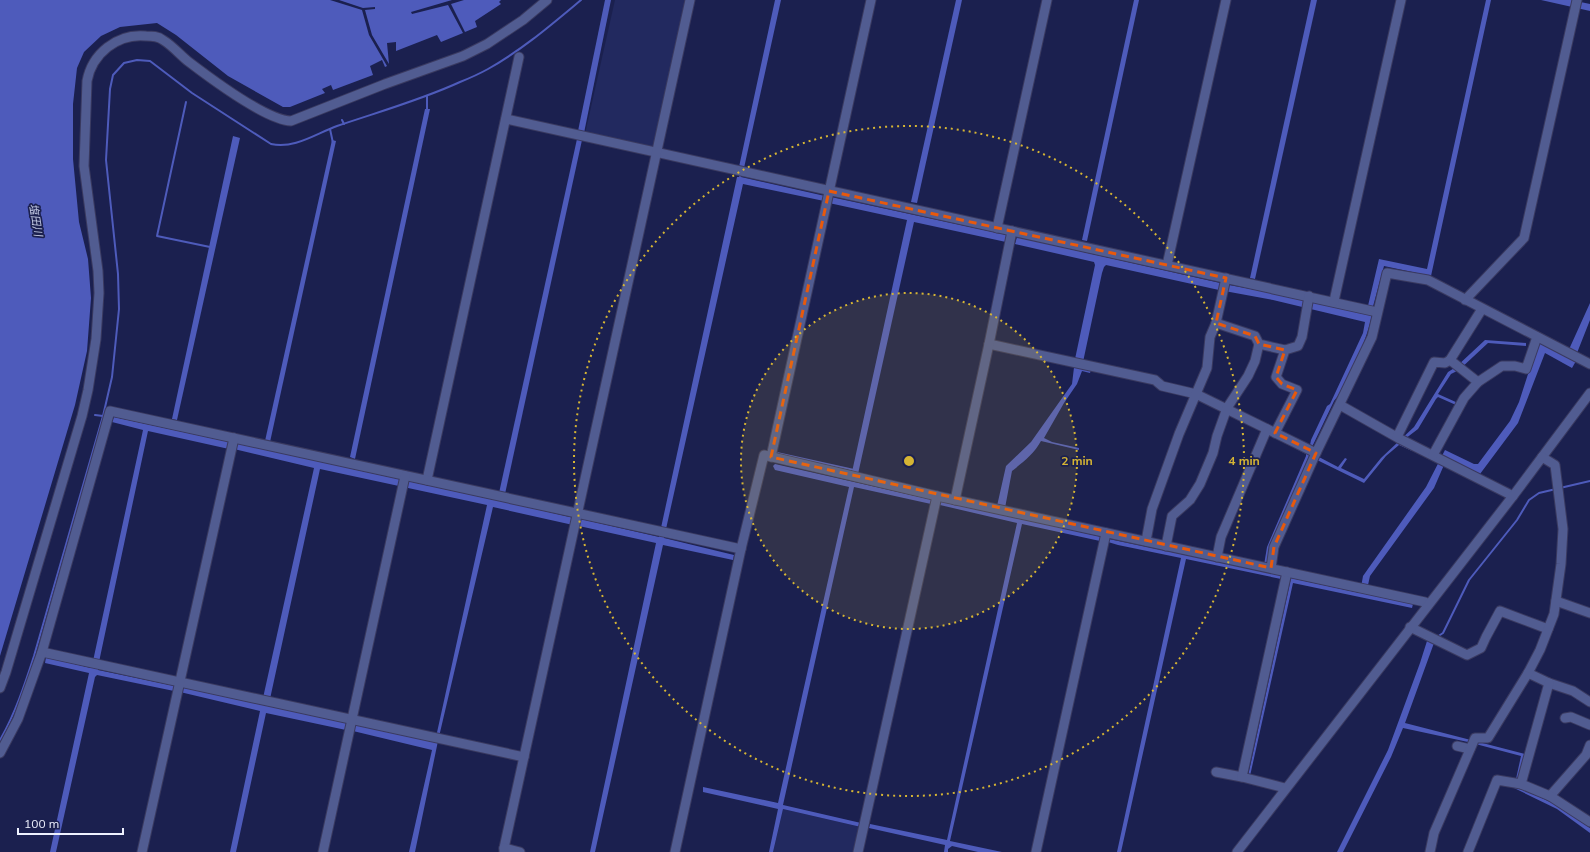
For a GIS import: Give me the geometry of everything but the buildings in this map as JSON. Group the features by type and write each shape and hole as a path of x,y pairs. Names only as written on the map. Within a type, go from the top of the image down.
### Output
{"street":[{"path":"0,688 82,416 92,367 96,339 99,293 98,271 84,166 88,73 102,51 115,42 130,36 156,36 227,90 277,118 291,121 385,84 463,56 487,44 523,20 547,0"},
{"path":"520,852 504,850 690,0"},
{"path":"771,457 871,0"},
{"path":"997,228 1047,0"},
{"path":"1167,265 1226,0"},
{"path":"1334,301 1402,0"},
{"path":"1465,300 1524,238 1577,0"},
{"path":"427,480 519,57"},
{"path":"506,119 741,171 828,197 913,209 997,228 1011,236 1083,246 1226,280 1372,310"},
{"path":"955,500 1011,236"},
{"path":"1271,568 1274,547 1312,451 1340,405 1372,337 1372,310 1387,273 1428,280 1590,364"},
{"path":"1146,542 1152,509 1178,434 1207,368 1210,337 1216,323 1226,280"},
{"path":"1259,344 1285,350 1298,346 1302,337 1308,296"},
{"path":"1456,365 1482,309"},
{"path":"1166,546 1172,516 1190,500 1200,484 1213,453 1217,436 1227,408 1256,361 1259,344 1255,336 1216,323"},
{"path":"1440,458 1464,398 1478,382 1502,366 1515,366 1526,369 1537,337"},
{"path":"989,344 1155,380 1162,386 1196,394 1227,408 1312,451"},
{"path":"1217,557 1221,537 1271,431 1297,390 1282,384 1276,377 1285,350"},
{"path":"1400,439 1434,362 1456,365 1478,382"},
{"path":"1237,852 1513,496 1590,393"},
{"path":"1340,405 1400,439 1513,496"},
{"path":"0,753 18,719 42,652 110,411 174,425 232,443 267,445 351,464 404,481 427,480 502,497 577,519 659,531 741,549"},
{"path":"142,852 232,443"},
{"path":"675,852 741,549 764,455 937,496 1271,568 1425,602 1428,604"},
{"path":"1457,746 1472,744 1488,738 1528,674 1540,650 1554,614 1561,564 1563,529 1555,465 1542,457"},
{"path":"323,852 404,481"},
{"path":"858,852 937,496"},
{"path":"1036,852 1106,532"},
{"path":"1242,777 1287,572"},
{"path":"1556,601 1590,613"},
{"path":"1410,627 1467,655 1481,648 1500,612 1548,629"},
{"path":"42,652 96,664 179,687 266,700 351,725 437,738 524,756"},
{"path":"1528,674 1573,691 1590,702"},
{"path":"1518,784 1550,683"},
{"path":"1565,718 1571,717 1590,725"},
{"path":"1430,852 1434,833 1472,744"},
{"path":"1550,796 1586,755 1590,745"},
{"path":"1216,772 1286,788"},
{"path":"1468,852 1497,780 1518,784 1550,796 1590,822"}],"highlighted area":[{"path":"829,191 1226,278 1216,323 1255,336 1259,344 1285,350 1276,377 1282,384 1297,390 1275,433 1316,453 1274,547 1271,568 771,457"}],"shaded area":[{"path":"615,0 687,0 653,149 585,134"},
{"path":"783,809 861,827 855,852 773,852"}],"water":[{"name":"塩田川","path":"0,0 330,0 362,10 369,35 387,66 385,67 382,60 370,66 373,75 333,90 331,85 322,89 325,93 290,107 283,107 228,76 176,35 157,23 120,27 101,36 84,52 77,68 73,104 73,159 79,222 88,259 91,298 87,351 75,405 0,656"},
{"path":"339,0 452,0 411,12 412,14 448,5 463,33 441,42 437,35 396,51 396,42 387,43 389,64 372,35 365,10 375,9 375,7 363,8"},
{"path":"464,0 501,0 499,2 501,4 475,21 477,27 465,32 451,4"},
{"path":"605,0 611,0 584,133 578,131"},
{"path":"775,0 781,0 741,177 825,196 824,201 743,184 664,538 734,555 733,560 663,545 595,852 590,852 656,543 579,526 579,524 573,525 493,507 438,741 415,852 409,852 432,750 353,731 354,724 436,737 487,505 320,469 270,699 263,698 314,468 234,449 235,443 350,466 353,469 495,500 504,500 506,502 574,518 580,521 581,519 659,537 737,177 739,177 741,168 739,167"},
{"path":"956,0 962,0 917,203 911,202"},
{"path":"1134,0 1139,0 1087,241 1082,240"},
{"path":"1311,0 1317,0 1255,279 1250,278"},
{"path":"1486,0 1491,0 1431,276 1384,266 1364,343 1352,371 1334,401 1312,447 1311,455 1309,456 1272,546 1268,563 1264,565 1267,547 1306,454 1268,434 1310,445 1327,406 1330,404 1363,333 1365,322 1273,300 1219,290 1106,265 1102,273 1083,362 1091,370 1090,373 1082,371 1077,384 1044,438 1052,442 1079,448 1079,450 1041,441 1032,454 1012,471 1005,508 997,506 1006,466 1031,442 1072,384 1075,359 1095,265 1094,262 1015,244 1017,237 1229,285 1367,310 1379,259 1427,269"},
{"path":"1541,0 1571,0 1590,4 1590,11"},
{"path":"425,109 430,109 355,459 350,457"},
{"path":"233,136 240,138 177,420 172,419"},
{"path":"577,139 582,140 505,494 499,493"},
{"path":"332,140 336,141 270,442 265,441"},
{"path":"831,197 1007,235 1006,242 914,222 858,474 852,472 907,220 829,203"},
{"path":"1590,303 1590,320 1577,353 1576,361 1572,368 1545,353 1518,423 1480,474 1447,458 1434,488 1370,576 1366,594 1413,604 1412,608 1293,583 1250,776 1248,776 1291,578 1360,593 1363,576 1426,487 1445,450 1474,464 1478,464 1510,421 1519,402 1537,346 1540,343 1566,356"},
{"path":"1485,340 1526,343 1526,346 1488,343 1459,370 1451,374 1438,394 1458,403 1456,405 1438,397 1436,399 1418,429 1401,442 1413,448 1412,451 1399,445 1386,456 1364,483 1315,459 1317,456 1338,467 1345,458 1347,459 1341,468 1364,479 1381,458 1414,427 1448,372 1456,367"},
{"path":"114,417 230,442 229,449 148,431 99,662 93,661 143,430 112,422"},
{"path":"775,464 933,500 931,504 854,487 783,805 861,823 861,827 783,809 773,852 769,852 778,809 703,792 703,787 778,803 849,487 775,470 773,466"},
{"path":"941,501 1102,537 1100,541 1022,524 950,841 1002,852 978,852 952,846 948,849 948,852 944,852 945,845 869,828 870,824 947,840 1017,523 940,505"},
{"path":"1109,539 1281,575 1281,579 1186,559 1121,852 1117,852 1181,558 1118,545 1108,542"},
{"path":"1427,641 1434,643 1405,723 1525,754 1518,787 1559,806 1590,828 1590,833 1557,809 1514,788 1521,756 1468,742 1403,728 1391,757 1343,852 1337,852 1388,750"},
{"path":"46,657 91,668 92,665 98,666 98,670 175,686 174,691 97,675 95,677 56,852 50,852 89,673 45,663"},
{"path":"182,687 347,723 346,730 266,713 236,852 230,852 260,711 180,692"}],"waterway":[{"path":"0,740 15,709 34,656 103,416 112,377 119,309 118,274 106,160 110,89 113,75 124,63 137,60 150,61 192,93 271,144 280,145 297,143 337,126 399,106 481,73 501,62 547,28 581,0"},
{"path":"427,96 427,110"},
{"path":"186,102 157,236 210,247"},
{"path":"342,120 344,124"},
{"path":"330,129 333,143"},
{"path":"95,415 103,416"},
{"path":"777,453 854,470"},
{"path":"1560,488 1590,481"},
{"path":"1437,637 1443,633 1469,580 1517,520 1529,500 1539,493 1556,489"}]}
